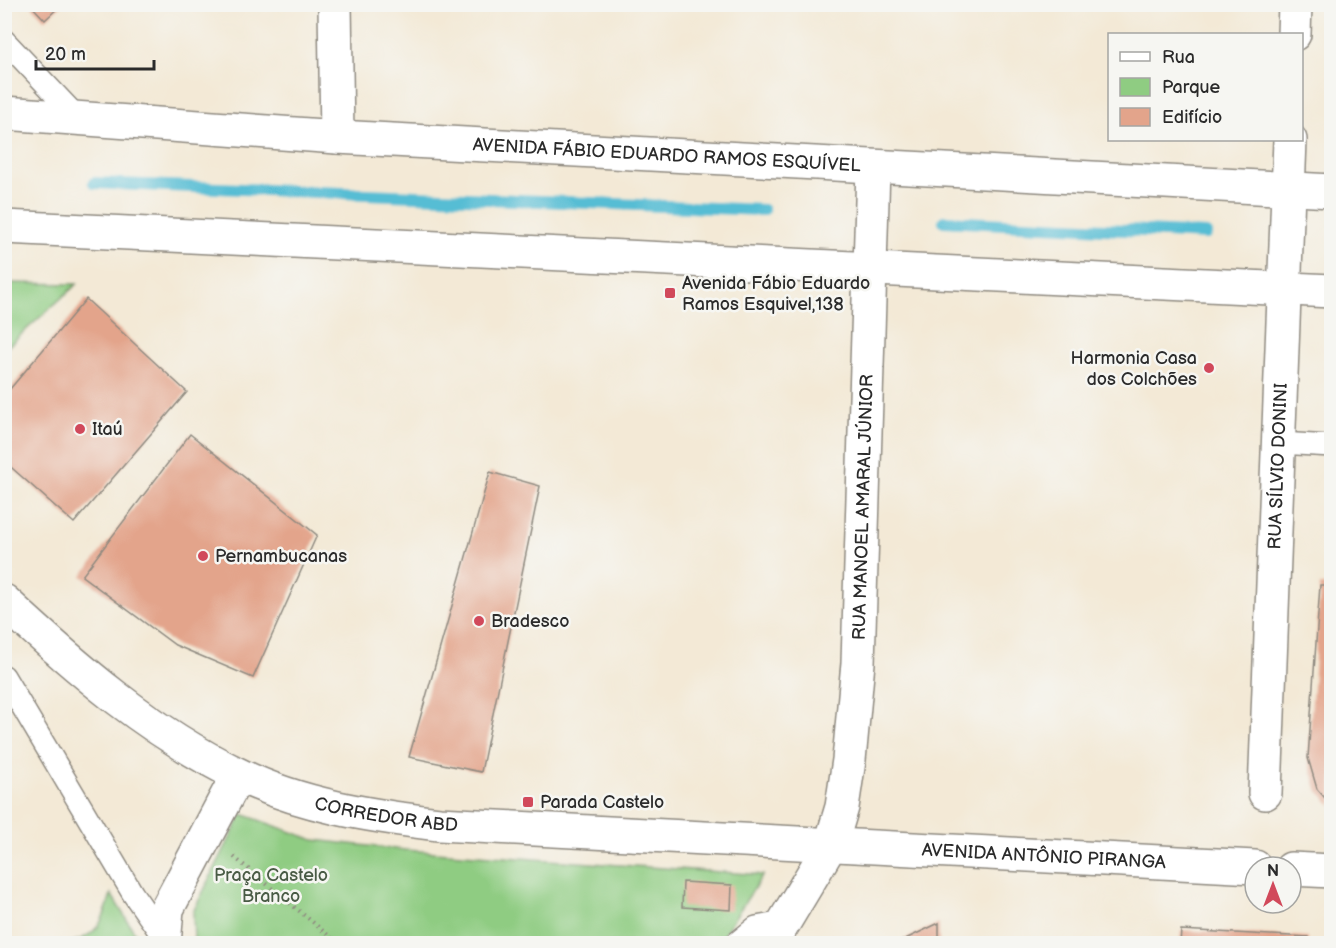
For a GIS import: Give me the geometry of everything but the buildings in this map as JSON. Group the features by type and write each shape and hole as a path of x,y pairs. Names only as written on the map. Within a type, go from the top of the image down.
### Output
{"main road":[{"path":"335,4 337,137"},
{"path":"1294,33 1295,4"},
{"name":"AVENIDA FÁBIO EDUARDO RAMOS ESQUÍVEL","path":"12,108 79,119 337,137 873,168 1332,190"},
{"name":"RUA SÍLVIO DONINI","path":"1265,793 1290,188 1290,141"},
{"name":"RUA MANOEL AMARAL JÚNIOR","path":"778,933 831,844 842,807 858,663 873,168"},
{"path":"4,227 1332,291"},
{"name":"CORREDOR ABD","path":"4,601 56,649 126,706 176,740 238,775 321,804 381,818 439,824 831,844"},
{"path":"166,943 167,909 238,775"},
{"name":"AVENIDA ANTÔNIO PIRANGA","path":"831,844 1243,866"},
{"path":"1303,870 1332,871"}],"lane":[{"path":"4,40 79,119"},
{"path":"1279,444 1332,446"},
{"path":"4,676 91,825 166,943"},
{"path":"735,944 756,927 778,933"}],"path":[{"path":"206,834 339,944"}],"green space":[{"path":"5,283 77,284 5,349"},
{"name":"Praça Castelo Branco","path":"242,814 314,840 405,850 763,875 718,943 194,943 193,912"},
{"path":"111,894 141,943 70,943 94,931 102,919"}],"waterway":[{"path":"94,183 763,210"},
{"path":"944,221 1206,234"}],"place":[{"name":"Avenida Fábio Eduardo Ramos Esquivel,138","path":"670,293"},
{"name":"Harmonia Casa dos Colchões","path":"1209,368"},
{"name":"Itaú","path":"80,429"},
{"name":"Pernambucanas","path":"203,556"},
{"name":"Bradesco","path":"479,621"},
{"name":"Parada Castelo","path":"528,802"}]}
